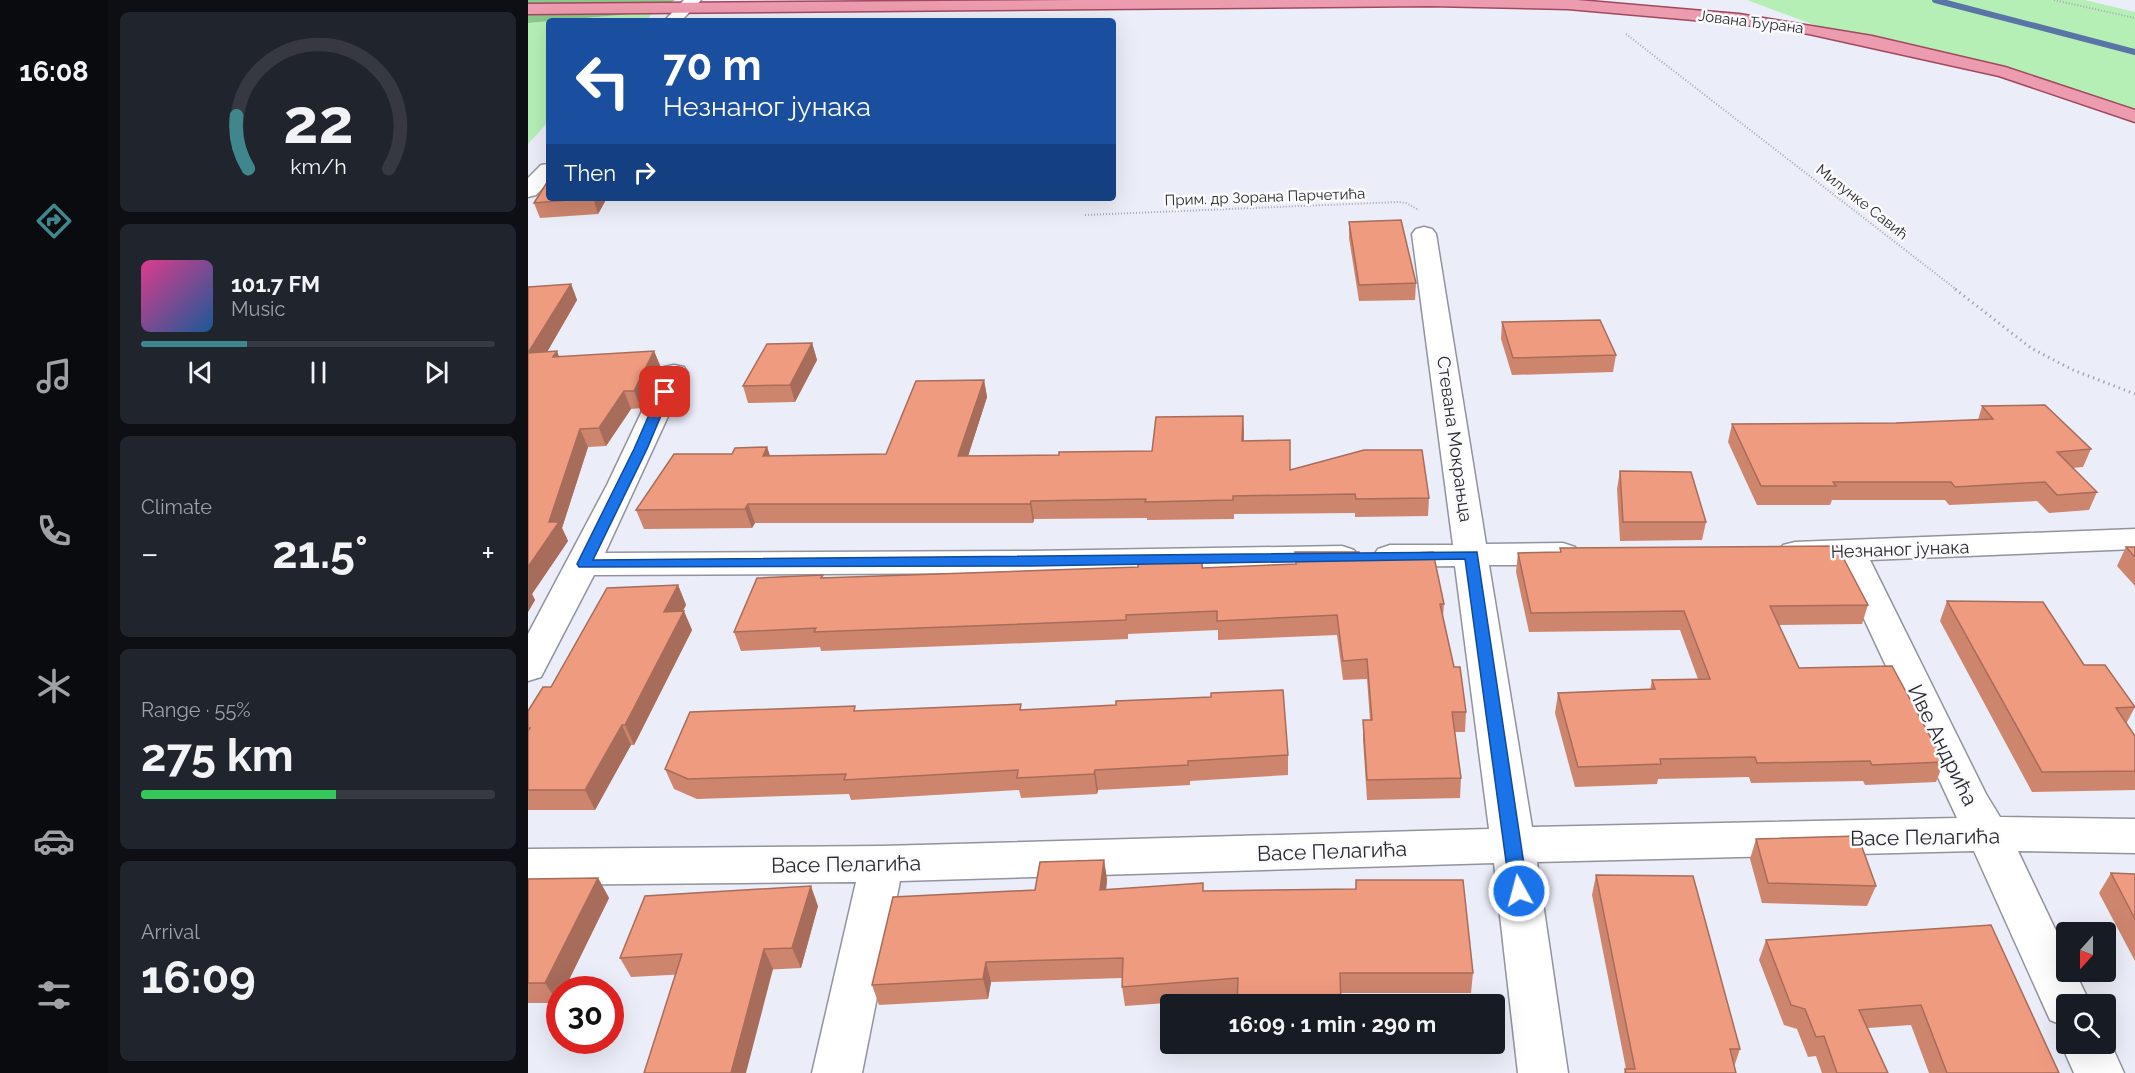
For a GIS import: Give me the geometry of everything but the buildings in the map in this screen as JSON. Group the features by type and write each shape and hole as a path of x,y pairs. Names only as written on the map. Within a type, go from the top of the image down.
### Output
{"main road":[{"name":"Јована Ђурана","path":"528,9 683,10 1370,1 1568,2 1739,19 1872,41 2005,72 2135,116"}],"street":[{"path":"528,190 546,173"},
{"name":"Стевана Мокрањца","path":"1424,234 1472,555 1543,1073"},
{"path":"528,668 584,564 674,373"},
{"name":"Незнаног јунака","path":"1767,552 1849,551 2135,539"},
{"name":"Иве Андрића","path":"1849,551 1969,801 1988,834 2062,994"},
{"path":"584,564 1018,562 1590,554"},
{"name":"Васе Пелагића","path":"528,867 882,864 1513,845 1988,834 2135,836"},
{"path":"837,1073 882,864"},
{"path":"2090,1054 2099,1073"}],"path":[{"path":"2054,0 2135,18"},
{"name":"Милунке Савић","path":"1588,5 2031,348 2073,370 2135,394"},
{"name":"Прим. др Зорана Парчетића","path":"1085,215 1406,202 1419,210 1424,234"}],"green space":[{"path":"528,0 675,0 654,12 585,18 546,18 546,21 528,23"},
{"path":"1747,0 2085,0 2135,12 2135,112 1836,33"},
{"path":"654,12 648,18 585,18"},
{"path":"546,21 546,124 528,144 528,23"}],"waterway":[{"path":"1935,0 2135,52"}],"route":[{"path":"665,392 584,564 1030,562 1472,555 1519,891"}]}
